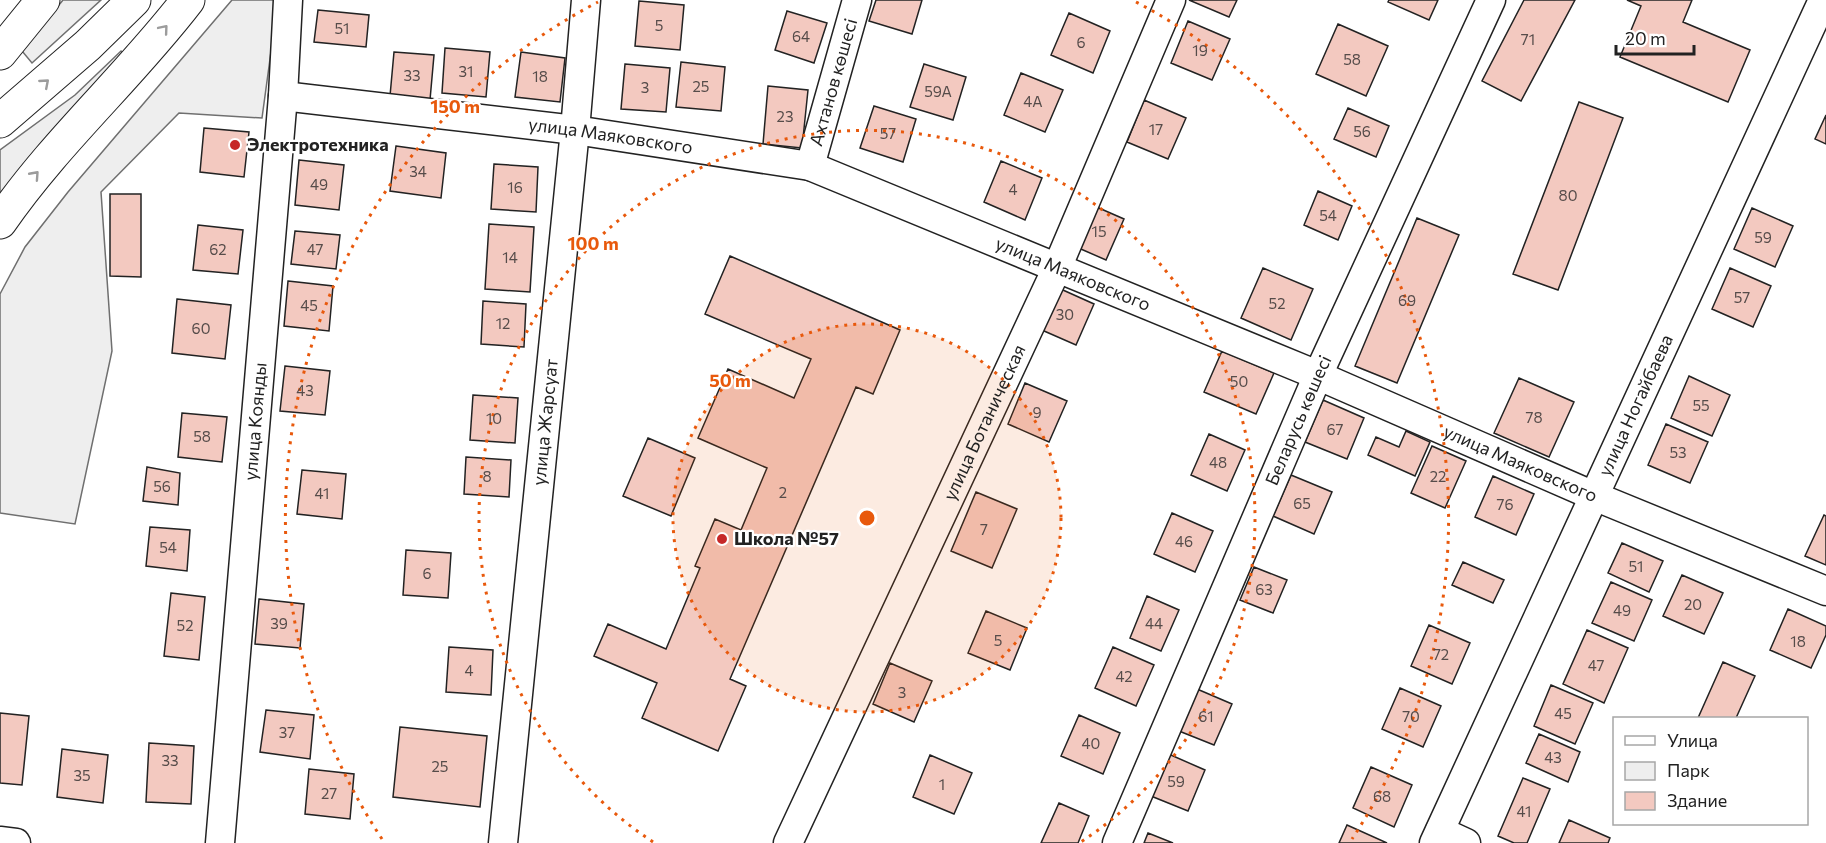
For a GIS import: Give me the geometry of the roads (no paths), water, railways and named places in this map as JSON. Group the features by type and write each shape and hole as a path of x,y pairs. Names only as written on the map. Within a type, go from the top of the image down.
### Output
{"main road":[{"path":"0,54 43,0"},
{"path":"0,120 88,45 134,0"},
{"path":"0,222 21,192 188,0"}],"street":[{"name":"улица Коянды","path":"220,843 283,96 288,0"},
{"name":"улица Жарсуат","path":"503,843 586,0"},
{"name":"Ахтанов көшесі","path":"810,166 857,0"},
{"name":"улица Ботаническая","path":"788,843 1057,268 1171,0"},
{"name":"Беларусь көшесі","path":"1117,843 1318,375 1491,0"},
{"name":"улица Ногайбаева","path":"1437,837 1823,0"},
{"name":"улица Маяковского","path":"283,96 575,130 810,166 1318,375 1594,495 1826,591"},
{"path":"1437,837 1466,843"},
{"path":"0,841 16,843"}],"place":[{"name":"Электротехника","path":"235,145"},
{"name":"Школа №57","path":"722,539"}]}
